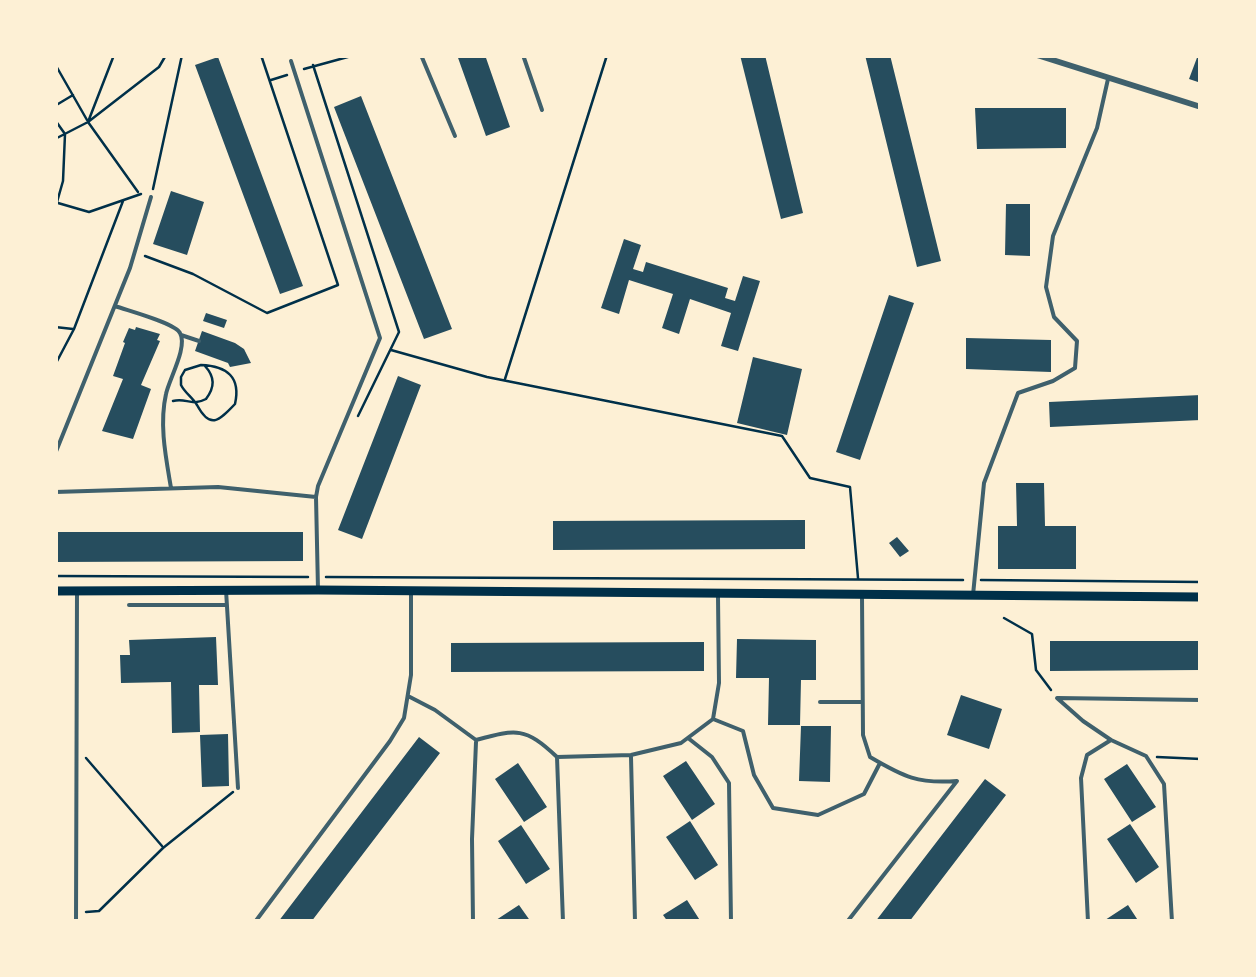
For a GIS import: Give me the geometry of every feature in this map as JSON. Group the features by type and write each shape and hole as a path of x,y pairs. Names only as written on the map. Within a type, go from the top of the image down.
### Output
{"main road":[{"path":"55,592 410,590 1201,597"}],"street":[{"path":"1036,55 1201,107"}],"lane":[{"path":"420,55 455,136"},
{"path":"524,55 542,110"},
{"path":"291,62 380,338 318,486 318,590"},
{"path":"973,595 984,483 1018,393 1053,381 1074,368 1076,341 1054,318 1046,288 1053,236 1097,128 1108,78"},
{"path":"55,454 116,306 151,197"},
{"path":"116,306 176,328 181,335 182,346 164,404 171,488"},
{"path":"181,335 199,341"},
{"path":"55,492 218,487 316,496"},
{"path":"226,590 238,788"},
{"path":"255,922 404,718 411,675 410,590"},
{"path":"76,591 76,922"},
{"path":"557,757 631,754 682,743 712,720 719,683 718,593"},
{"path":"847,922 957,781 928,784 899,774 870,757 863,735 862,594"},
{"path":"130,605 227,605"},
{"path":"408,696 476,740"},
{"path":"1058,698 1201,700"},
{"path":"1058,698 1111,740 1146,756 1164,784 1172,922"},
{"path":"820,702 862,702"},
{"path":"712,720 744,731 754,775 773,808 818,815 864,794 880,763"},
{"path":"476,740 508,732 535,736 557,757 564,922"},
{"path":"688,738 712,758 729,783 731,922"},
{"path":"472,922 476,740"},
{"path":"1088,922 1081,778 1087,755 1111,740"},
{"path":"631,754 635,922"}],"path":[{"path":"88,122 114,55"},
{"path":"55,140 88,122 160,67 166,55"},
{"path":"55,64 88,122 139,193 151,197 182,55"},
{"path":"134,252 193,274 267,314 338,285 259,55"},
{"path":"269,81 355,55"},
{"path":"505,380 607,55"},
{"path":"55,102 74,95"},
{"path":"55,120 65,134 63,180 55,209"},
{"path":"58,203 89,212 139,193"},
{"path":"55,366 74,329 123,201"},
{"path":"55,326 74,329"},
{"path":"391,350 505,380 782,436 810,478 850,487 858,579"},
{"path":"164,404 178,400 189,404 206,398 212,390 212,377 204,365"},
{"path":"204,365 222,368 230,374 236,388 236,401 226,413 210,421 183,390 181,377 190,367 204,365"},
{"path":"55,576 1201,582"},
{"path":"1004,618 1032,634 1036,670 1058,698"},
{"path":"76,746 163,848"},
{"path":"1146,756 1201,759"},
{"path":"76,913 99,911 163,848 238,788"}],"building":[{"path":"457,55 485,55 510,127 486,136"},
{"path":"740,55 765,55 803,213 781,219"},
{"path":"865,55 890,55 941,261 917,267"},
{"path":"1201,55 1201,83 1189,79"},
{"path":"218,57 303,286 280,294 195,65"},
{"path":"361,96 452,329 424,339 334,107"},
{"path":"975,108 1066,108 1066,148 977,149"},
{"path":"171,191 204,202 187,255 153,244"},
{"path":"1006,204 1030,204 1030,256 1005,255"},
{"path":"624,239 641,245 633,269 643,272 646,262 728,288 725,298 735,301 743,276 760,281 738,351 721,346 731,313 690,299 679,334 662,328 673,294 629,280 619,314 601,308"},
{"path":"889,295 914,303 860,460 836,452"},
{"path":"206,313 227,320 224,328 203,321"},
{"path":"129,328 160,334 160,341 141,385 151,389 133,439 102,431 123,379 113,376 123,342"},
{"path":"202,331 235,343 244,349 251,363 230,367 195,351"},
{"path":"966,338 1051,340 1051,372 966,369"},
{"path":"753,357 802,369 787,435 737,423"},
{"path":"398,376 421,385 362,539 338,530"},
{"path":"1201,395 1201,420 1050,427 1049,402"},
{"path":"1016,483 1044,483 1045,526 1076,526 1076,569 998,569 998,526 1017,526"},
{"path":"805,520 805,549 553,550 553,521"},
{"path":"55,532 303,532 303,561 55,562"},
{"path":"897,537 909,551 900,557 889,543"},
{"path":"216,637 218,685 199,685 200,732 172,733 171,682 121,683 120,655 130,655 129,640"},
{"path":"737,639 816,640 816,680 801,680 800,725 768,725 769,678 736,678"},
{"path":"1050,641 1201,641 1201,670 1050,671"},
{"path":"704,642 704,671 451,672 451,643"},
{"path":"961,695 1002,709 989,749 947,735"},
{"path":"801,726 831,726 830,782 799,781"},
{"path":"228,734 229,786 202,787 200,735"},
{"path":"419,737 440,753 311,922 278,922"},
{"path":"686,761 715,804 692,820 663,776"},
{"path":"518,763 547,807 524,822 495,779"},
{"path":"1127,764 1156,807 1132,822 1104,779"},
{"path":"985,779 1006,795 909,922 875,922"},
{"path":"690,821 718,865 695,880 666,837"},
{"path":"1130,824 1159,867 1136,883 1107,839"},
{"path":"521,825 550,869 526,884 498,841"},
{"path":"687,900 701,922 668,922 663,915"},
{"path":"519,905 531,922 493,922"},
{"path":"1128,905 1139,922 1102,922"}]}
